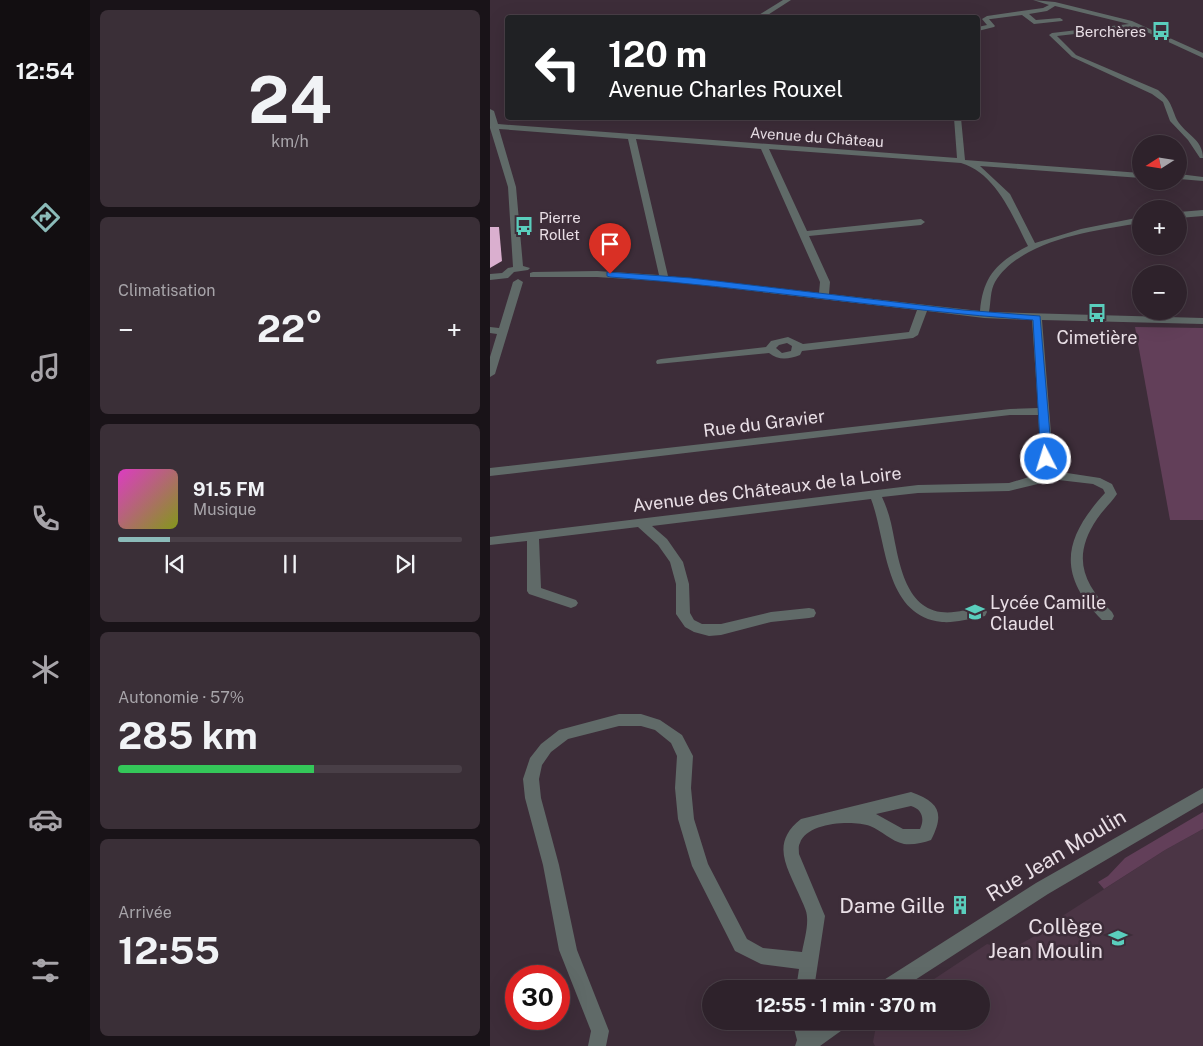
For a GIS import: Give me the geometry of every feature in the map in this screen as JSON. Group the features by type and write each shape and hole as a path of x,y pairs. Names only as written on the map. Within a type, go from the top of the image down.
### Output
{"street":[{"path":"762,15 788,0"},
{"path":"1036,0 1134,25 1203,56"},
{"path":"980,29 992,26 985,19 989,17 1045,10 1054,4"},
{"path":"1024,13 1034,22 1060,20"},
{"path":"1134,25 1052,35 1074,56 1139,84 1160,97 1171,110 1174,121 1191,138 1203,156"},
{"path":"490,111 512,187 518,268"},
{"path":"958,120 961,162"},
{"name":"Avenue du Château","path":"493,126 972,164 996,164 1132,174"},
{"path":"631,136 664,278"},
{"path":"764,146 825,282 824,296"},
{"path":"972,164 1007,196 1033,247"},
{"path":"1188,178 1203,179"},
{"path":"1187,214 1203,213"},
{"path":"803,234 921,222"},
{"path":"984,315 986,294 992,278 1018,255 1033,247 1092,229 1132,222"},
{"path":"490,277 505,276 511,270 518,268 530,269 533,275"},
{"path":"505,276 510,281 518,282 526,280 533,275 598,274 664,278 984,315 1037,318 1203,321"},
{"path":"490,374 518,282"},
{"path":"799,348 913,335 923,308"},
{"path":"1037,318 1042,411 1048,475 1085,478 1103,484 1111,494 1086,523 1078,550 1078,569 1084,590 1107,616"},
{"path":"490,330 504,331"},
{"path":"771,350 772,345 783,340 796,343 799,348"},
{"path":"661,362 771,350 776,354 784,356 796,353 799,348"},
{"name":"Rue du Gravier","path":"490,472 1010,412 1042,411"},
{"name":"Avenue des Châteaux de la Loire","path":"490,541 932,488 1009,487 1038,480 1048,475"},
{"path":"875,494 886,525 893,563 900,583 908,597 917,607 939,617 980,612"},
{"path":"640,522 662,539 675,559 682,574 683,614 686,620 693,626 710,631 725,630 766,617 809,613"},
{"path":"533,536 534,591 571,603"},
{"path":"597,1046 600,1031 568,950 550,865 533,798 531,779 535,763 546,748 564,734 619,720 641,720 660,726 677,739 685,756 683,788 686,819 700,866 741,945 761,956 809,961"},
{"name":"Rue Jean Moulin","path":"899,980 1076,868 1203,795"},
{"path":"806,980 816,916 791,854 792,842 798,831 807,824 844,815 911,799 923,802 930,812 930,824 925,835 913,838 900,837 875,821 844,815"},
{"path":"803,1030 806,1045 826,1030"}],"shaded area":[{"path":"1135,327 1203,328 1203,520 1170,520"},
{"path":"1203,812 1203,829 1165,850 1104,889 1098,882 1108,876 1125,858"},
{"name":"Collège Jean Moulin","path":"1203,829 1203,1046 875,1046 873,1042 875,1030 990,1030 990,980 933,980 987,944 1010,950 1040,933 1053,922 1165,850"}],"building":[{"path":"490,227 499,227 502,261 490,268"}],"place":[{"name":"Berchères","path":"1161,31"},
{"name":"Pierre Rollet","path":"524,226"},
{"name":"Cimetière","path":"1097,313"},
{"name":"Lycée Camille Claudel","path":"975,612"},
{"name":"Dame Gille","path":"960,905"},
{"name":"Collège Jean Moulin","path":"1118,938"}],"route":[{"path":"610,274 691,280 963,313 1037,318 1046,459"}]}
